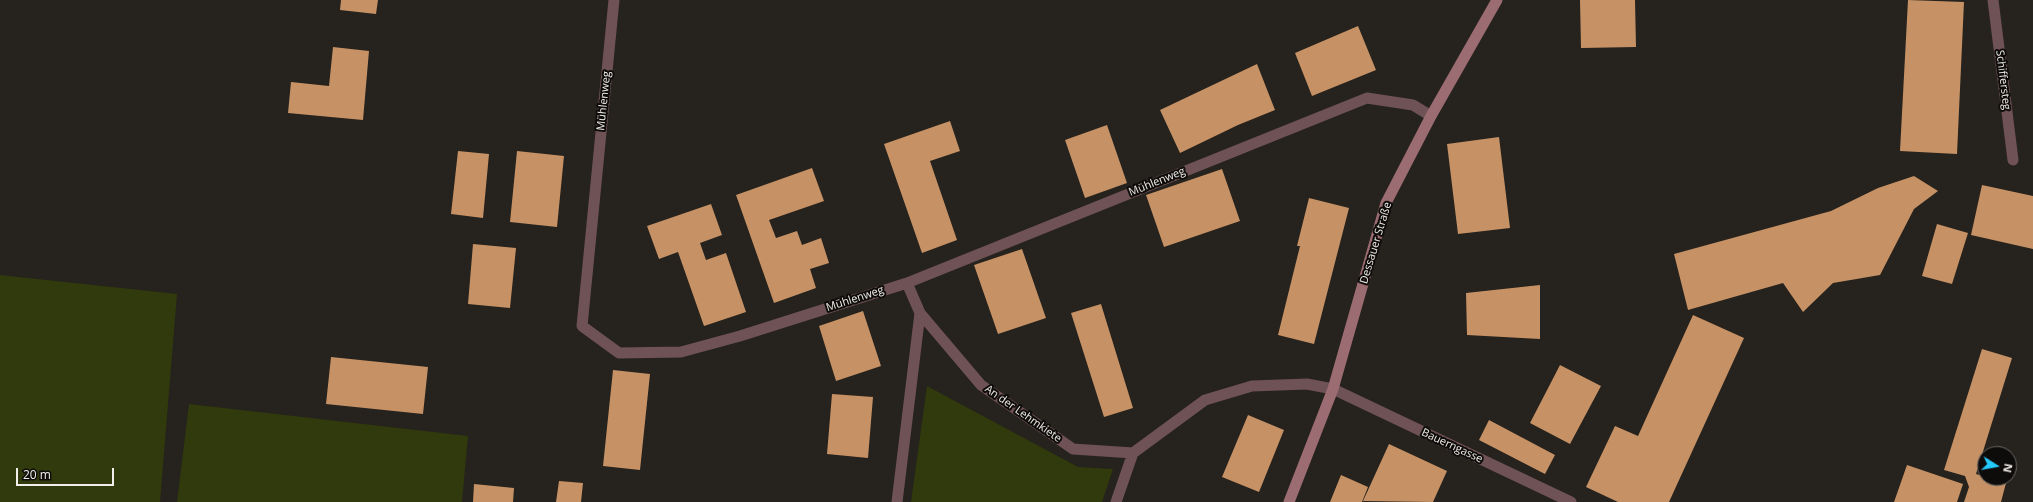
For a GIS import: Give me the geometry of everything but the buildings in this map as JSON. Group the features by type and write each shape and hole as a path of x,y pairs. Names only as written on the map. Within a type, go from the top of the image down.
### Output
{"main road":[{"name":"Dessauer Straße","path":"1290,502 1334,389 1386,203 1431,116 1497,0"}],"street":[{"name":"Mühlenweg","path":"614,0 582,326 619,353 681,352 740,336 907,283 1367,98 1413,105 1431,116"},
{"name":"Schiffersteg","path":"1993,0 2013,160"},
{"name":"An der Lehmkiete","path":"907,283 920,314 981,385 1073,449 1133,453"},
{"name":"An der Lehmkiete","path":"897,502 920,314"},
{"path":"1116,502 1133,453 1205,400 1252,386 1307,384 1334,389"},
{"name":"Bauerngasse","path":"1334,389 1571,502"}],"green space":[{"path":"0,275 177,294 160,502 0,502"},
{"path":"927,386 1078,467 1113,469 1102,502 911,502"},
{"path":"189,404 468,436 462,502 177,502"}]}
